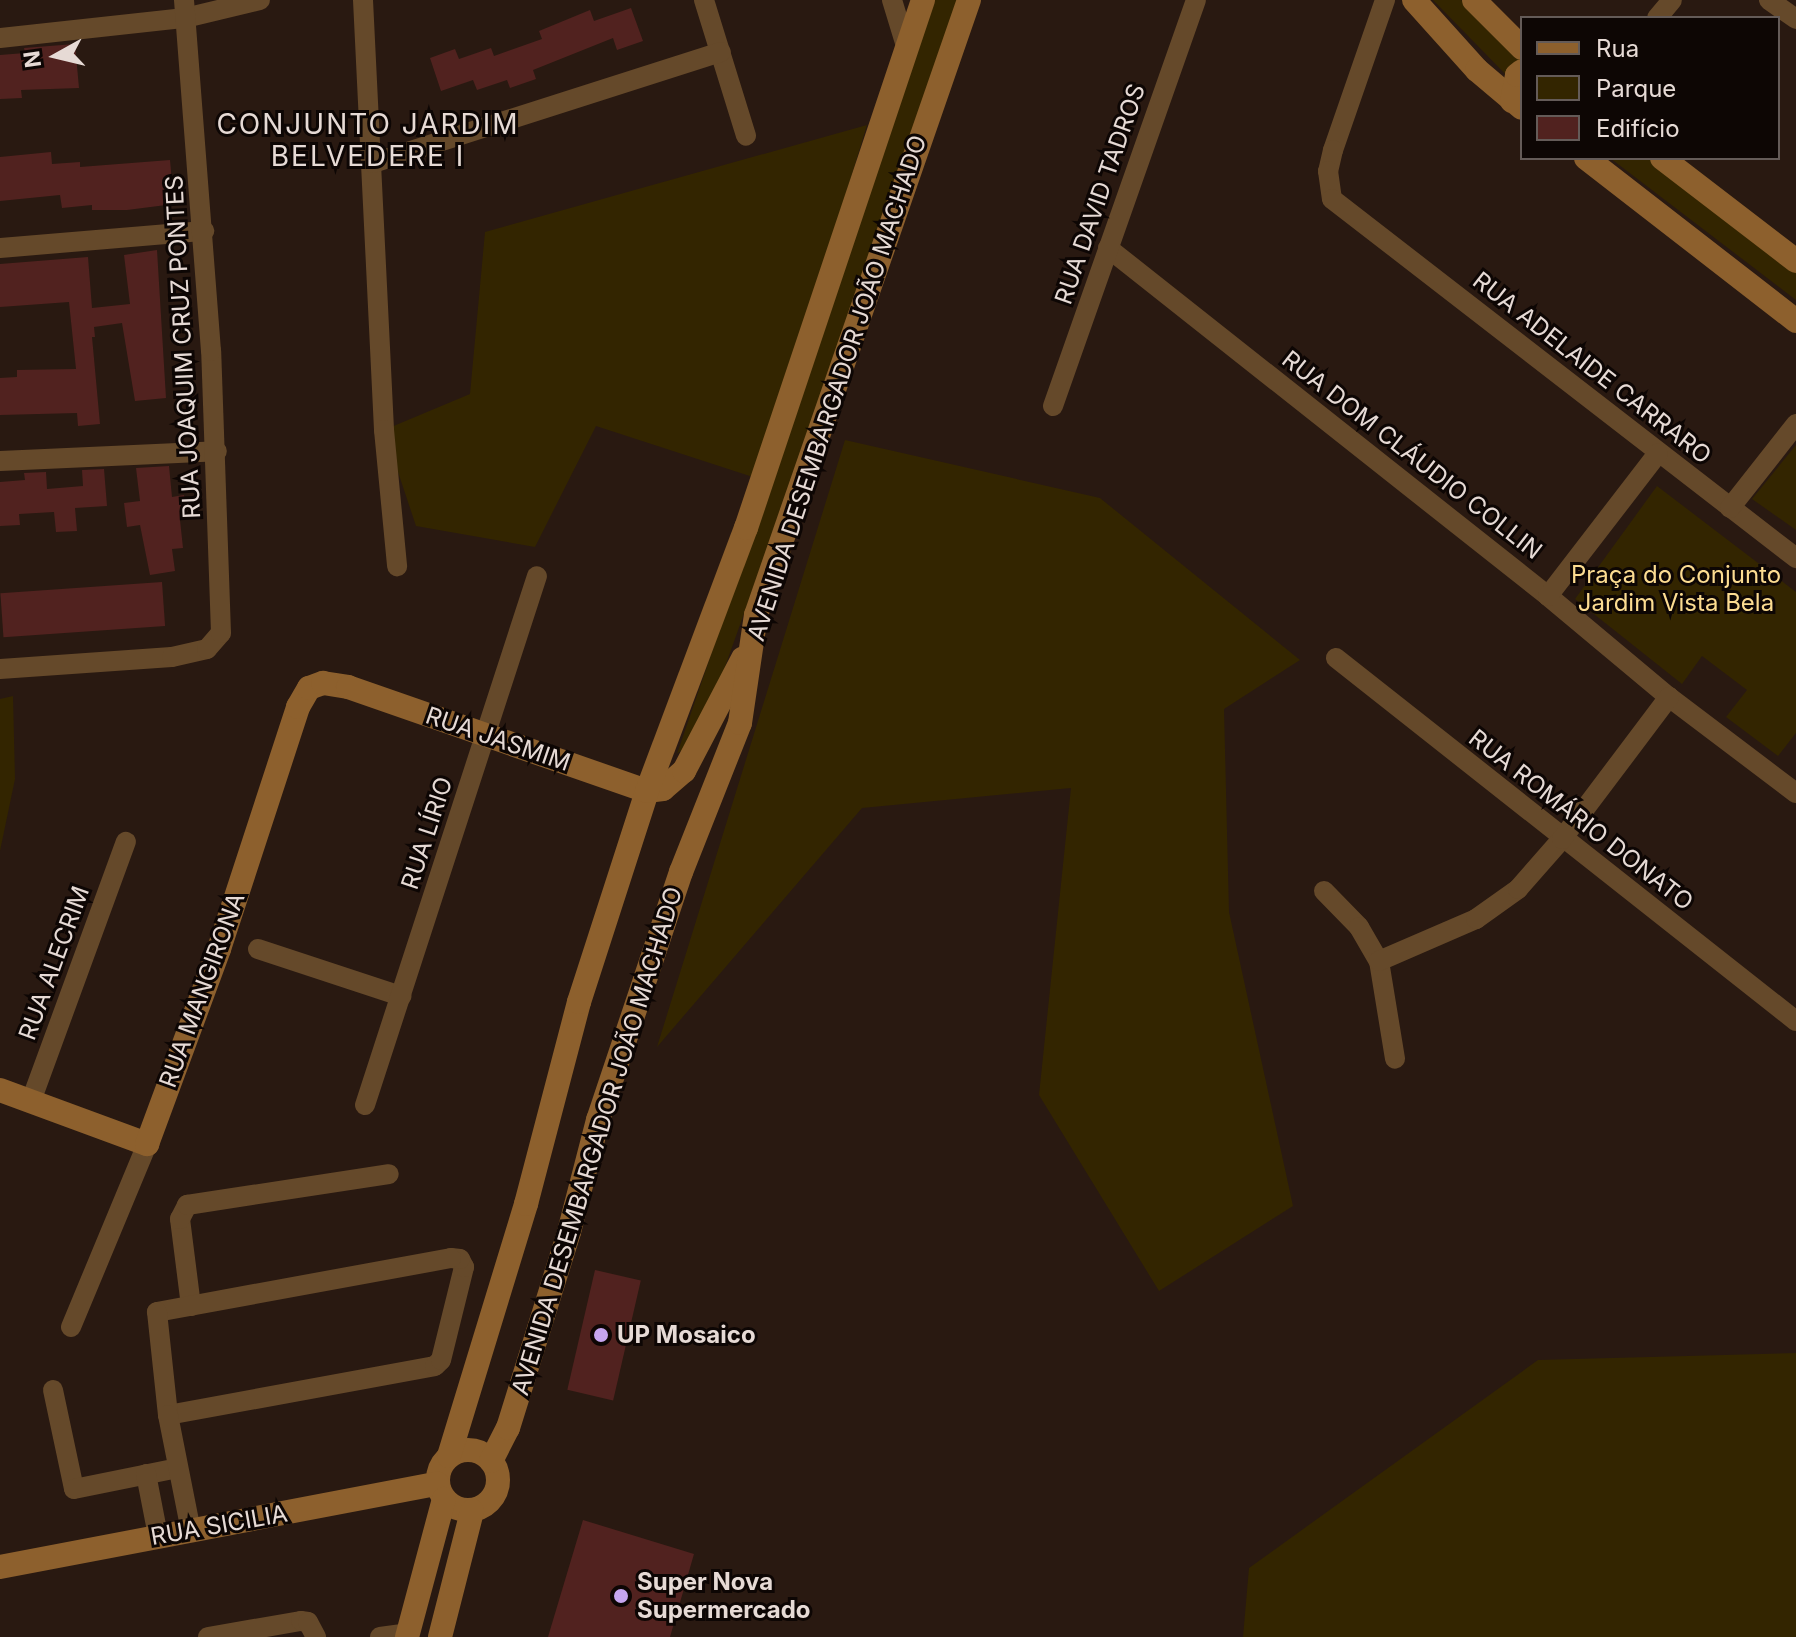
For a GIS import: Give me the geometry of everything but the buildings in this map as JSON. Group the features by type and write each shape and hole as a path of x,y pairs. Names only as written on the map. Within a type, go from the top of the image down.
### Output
{"street":[{"path":"0,38 260,0"},
{"path":"363,0 384,430 397,566"},
{"path":"704,0 746,136"},
{"path":"892,0 906,46"},
{"name":"AVENIDA DESEMBARGADOR JOÃO MACHADO","path":"449,1456 526,1204 579,1002 647,791 746,528 923,0"},
{"name":"AVENIDA DESEMBARGADOR JOÃO MACHADO","path":"491,1461 508,1428 569,1232 598,1120 681,872 740,723 756,615 969,0"},
{"name":"RUA DAVID TADROS","path":"1053,406 1196,0"},
{"name":"RUA ADELAIDE CARRARO","path":"1385,0 1328,171 1332,199 1796,558"},
{"path":"1414,0 1477,70 1517,104"},
{"path":"1474,0 1520,46"},
{"path":"1659,16 1672,0"},
{"path":"1769,0 1796,19"},
{"name":"RUA JOAQUIM CRUZ PONTES","path":"0,669 172,657 207,649 221,633 217,451 204,231 185,9"},
{"path":"373,163 721,52"},
{"path":"1517,104 1517,75 1520,73"},
{"path":"1589,160 1796,321"},
{"path":"1665,160 1796,261"},
{"path":"0,248 204,231"},
{"name":"RUA DOM CLÁUDIO COLLIN","path":"1108,248 1548,596 1669,697 1796,793"},
{"path":"1730,508 1796,424"},
{"path":"0,461 217,451"},
{"path":"1548,596 1658,453"},
{"name":"RUA LÍRIO","path":"365,1105 537,576"},
{"path":"647,791 663,789 684,771 750,645"},
{"name":"RUA ROMÁRIO DONATO","path":"1336,658 1796,1021"},
{"name":"RUA MANGIRONA","path":"71,1327 147,1144 219,949 298,707 309,688 314,686 329,683 348,687"},
{"name":"RUA JASMIM","path":"348,687 647,791"},
{"path":"1379,961 1476,919 1518,889 1562,839 1669,697"},
{"name":"RUA ALECRIM","path":"31,1101 126,842"},
{"path":"1324,891 1359,927 1379,961 1395,1059"},
{"path":"258,949 401,996"},
{"path":"0,1090 147,1144"},
{"path":"191,1306 180,1219 187,1205 389,1174"},
{"path":"168,1415 430,1369 441,1360 464,1267 460,1259 451,1258 157,1312 155,1316 168,1415 191,1531"},
{"path":"53,1390 74,1489 178,1468"},
{"path":"380,1637 408,1635 440,1492 439,1469 449,1456 463,1450 479,1452 491,1461 498,1476 496,1492 487,1504 472,1511 456,1509 440,1492"},
{"path":"146,1474 158,1536"},
{"name":"RUA SICILIA","path":"0,1567 158,1536 440,1492"},
{"path":"440,1637 472,1511"},
{"path":"208,1637 301,1621 308,1622 316,1637"}],"green space":[{"path":"935,0 963,0 701,734 677,754"},
{"path":"1433,0 1461,0 1520,58 1512,81"},
{"path":"867,125 759,479 596,426 535,547 416,526 384,430 470,394 485,232"},
{"path":"1613,160 1652,160 1796,273 1796,300"},
{"path":"845,440 1100,498 1300,660 1224,709 1229,912 1293,1206 1159,1291 1039,1095 1071,788 862,808 657,1047"},
{"path":"1796,445 1796,530 1752,499"},
{"name":"Praça do Conjunto Jardim Vista Bela","path":"1657,486 1796,592 1796,733 1778,756 1726,717 1747,690 1702,656 1682,684 1575,599"},
{"path":"13,696 15,779 0,851 0,699"},
{"path":"1796,1353 1796,1637 1243,1637 1249,1568 1538,1360"}],"place":[{"name":"UP Mosaico","path":"601,1335"},
{"name":"Super Nova Supermercado","path":"621,1596"}],"district":[{"name":"CONJUNTO JARDIM BELVEDERE I","path":"368,140"}]}
